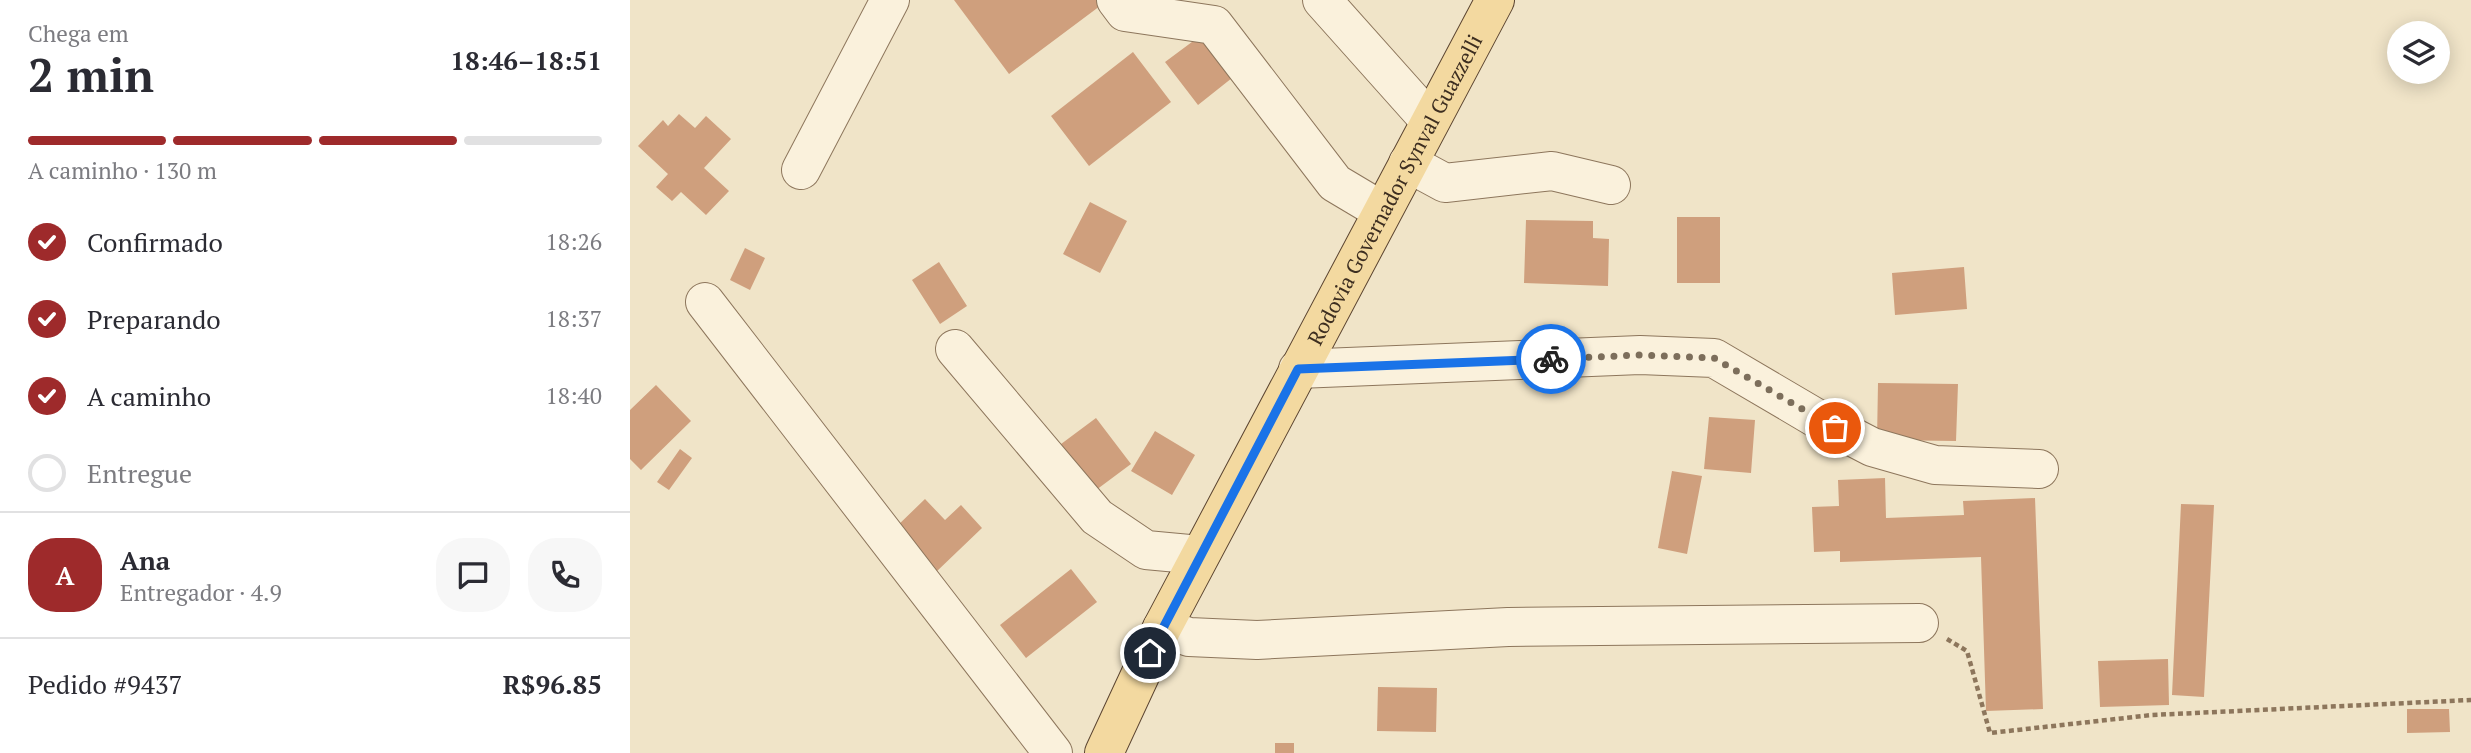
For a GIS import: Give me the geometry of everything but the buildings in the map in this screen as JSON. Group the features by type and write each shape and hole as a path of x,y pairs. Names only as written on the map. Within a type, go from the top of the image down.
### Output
{"main road":[{"name":"Rodovia Governador Synval Guazzelli","path":"1104,753 1161,628 1495,0"}],"lane":[{"path":"801,170 890,0"},
{"path":"1116,0 1125,12 1214,24 1335,183 1382,211"},
{"path":"1322,0 1430,121"},
{"path":"1408,163 1446,183 1552,171 1611,185"},
{"path":"705,302 1053,753"},
{"path":"955,349 1097,517 1146,550 1200,555"},
{"path":"1298,369 1640,355 1714,358 1816,418 1872,447 1935,465 2039,468"},
{"path":"1161,628 1189,637 1257,640 1508,627 1920,623"}],"path":[{"path":"1920,623 1966,651 1990,733 2152,715 2471,700"}],"way so far":[{"path":"1551,359 1640,355 1714,358 1835,428"}],"route":[{"path":"1150,653 1298,369 1551,359"}]}
